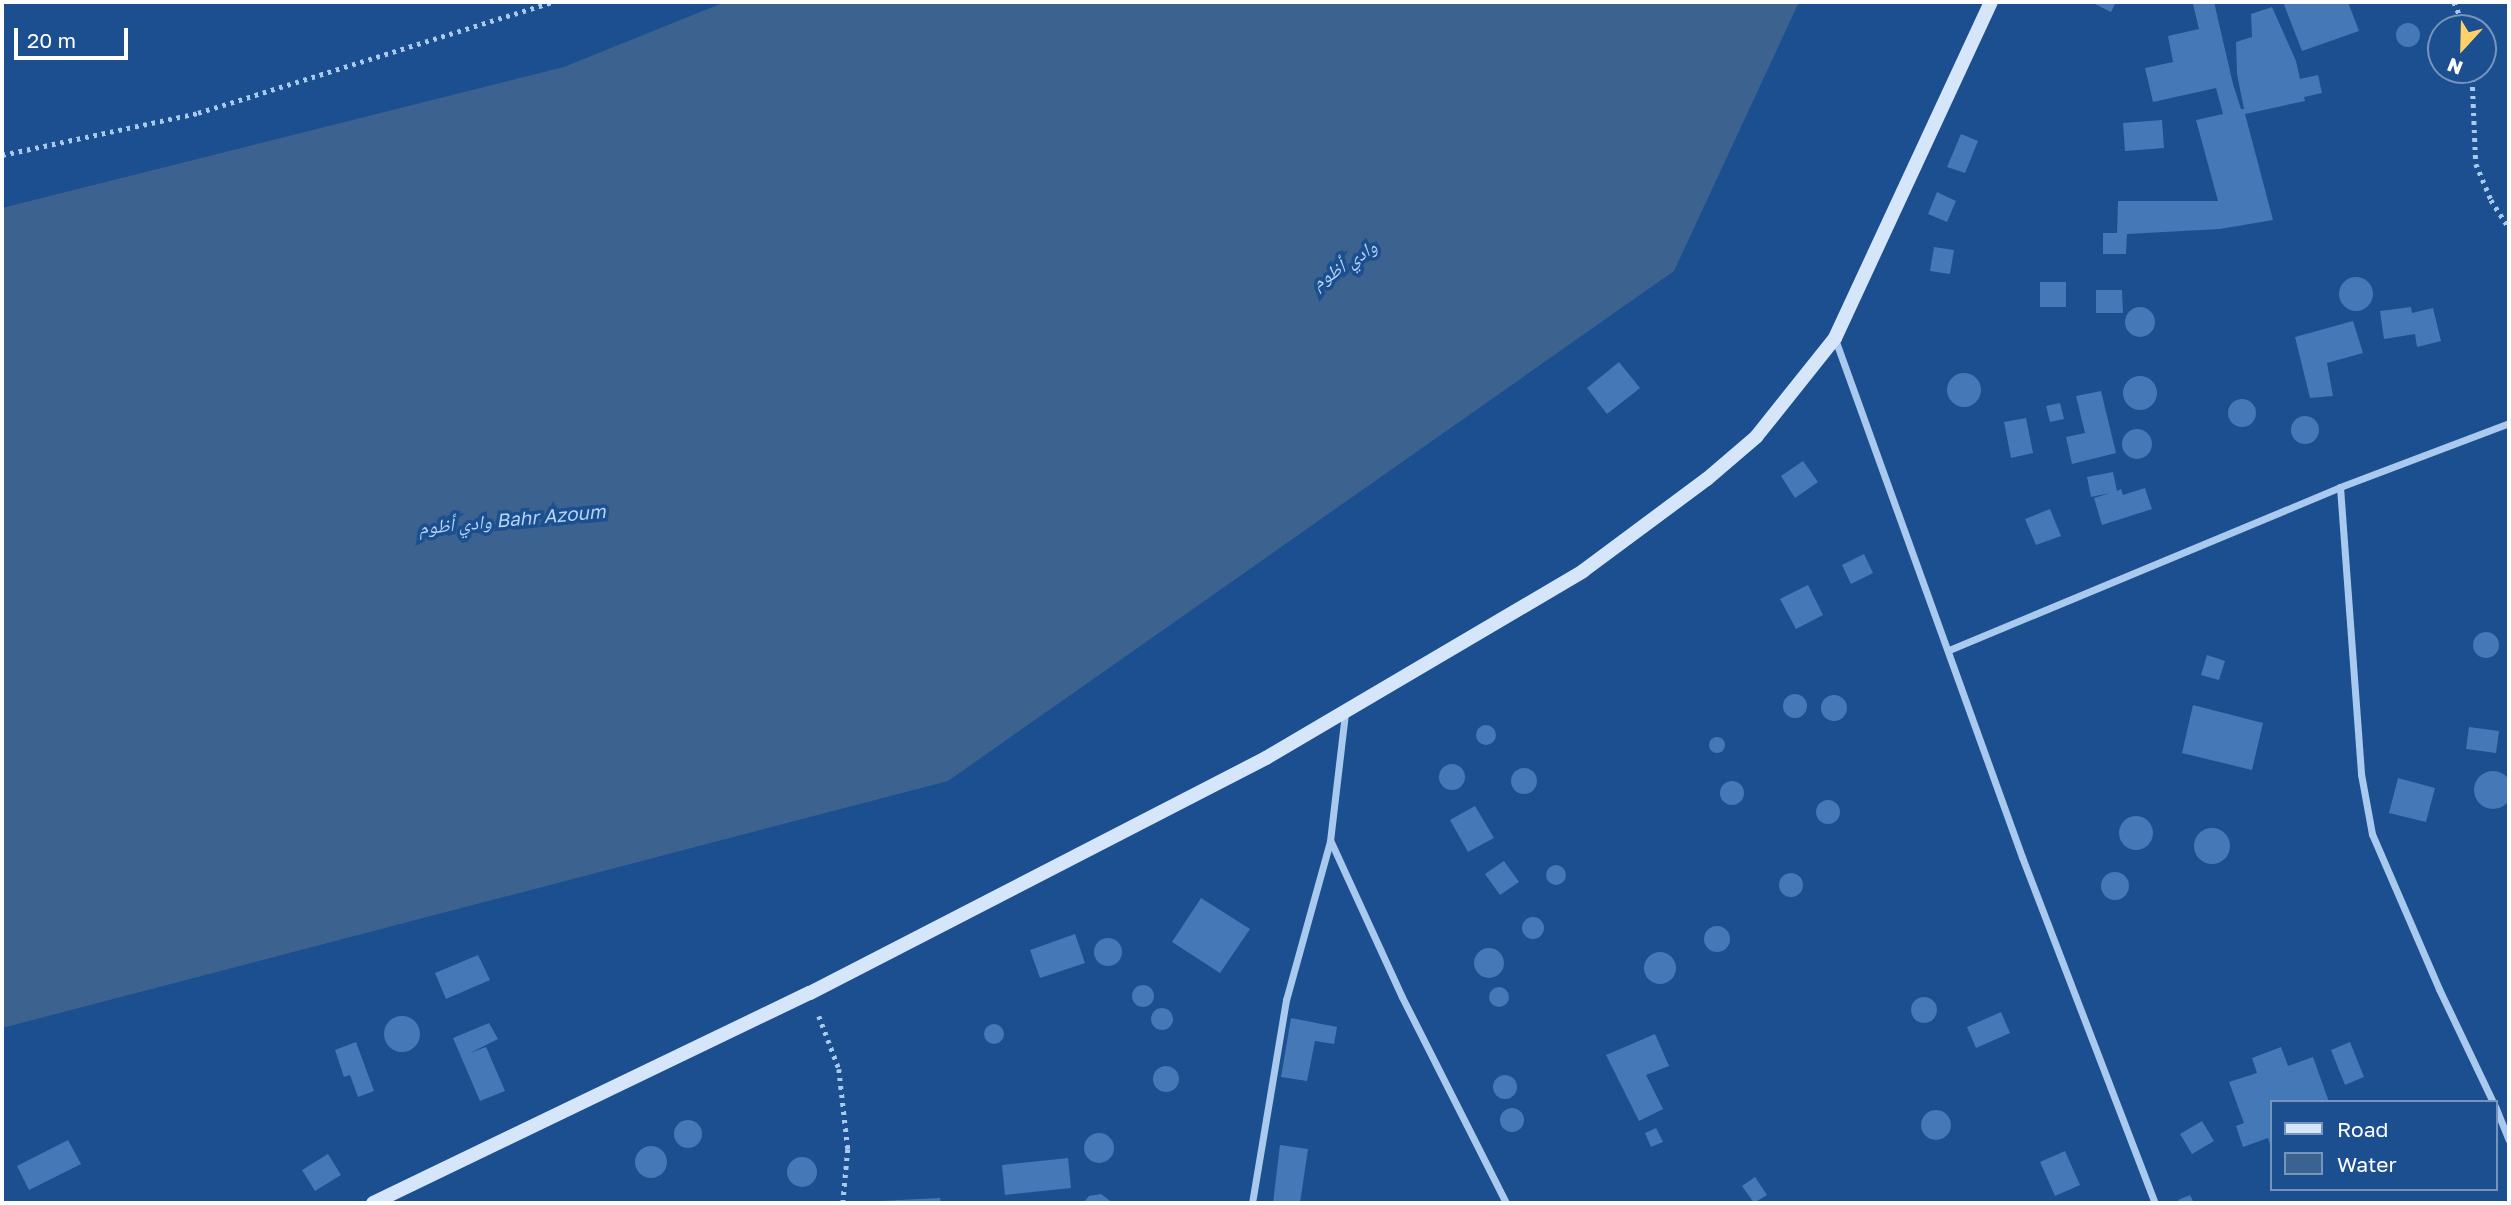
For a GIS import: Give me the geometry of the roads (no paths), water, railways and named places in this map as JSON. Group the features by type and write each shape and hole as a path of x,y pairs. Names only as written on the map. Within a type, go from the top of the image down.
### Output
{"main road":[{"path":"376,1203 810,993 1266,758 1583,571 1707,479 1756,437 1835,338 1991,2"}],"street":[{"path":"1835,338 2051,935 2155,1203"},
{"path":"1949,650 2340,487 2509,423"},
{"path":"2340,487 2361,774 2372,834 2439,989 2492,1100"},
{"path":"1252,1203 1286,1000 1331,842 1345,713"},
{"path":"1331,842 1402,997 1506,1203"},
{"path":"2497,1111 2509,1140"}],"water":[{"path":"725,2 1799,2 1674,271 948,781 2,1028 2,208 564,67"}],"water label":[{"name":"وادي أظوم","path":"1344,264"},
{"name":"وادي أظوم Bahr Azoum","path":"512,519"}]}
